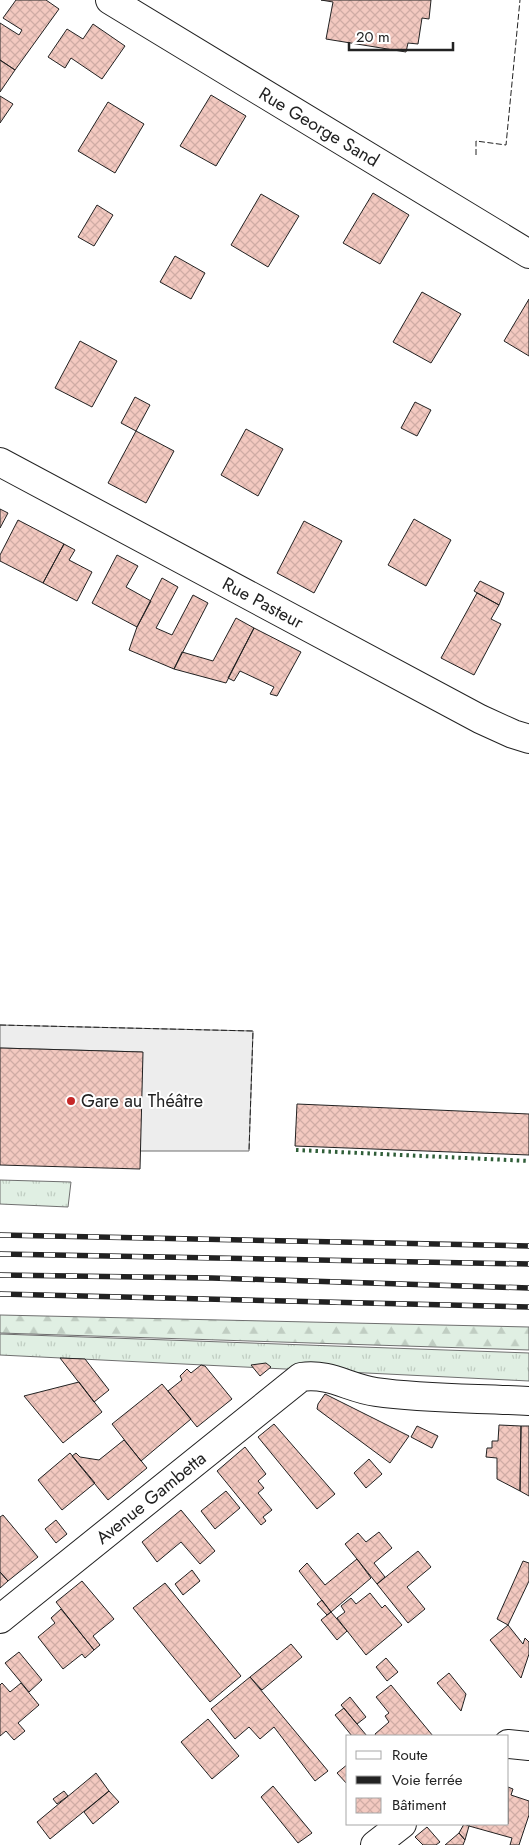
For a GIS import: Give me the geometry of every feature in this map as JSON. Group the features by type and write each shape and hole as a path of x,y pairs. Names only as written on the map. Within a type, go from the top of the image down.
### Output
{"street":[{"name":"Rue George Sand","path":"110,0 529,254"},
{"name":"Rue Pasteur","path":"0,462 480,719 529,739"},
{"name":"Avenue Gambetta","path":"0,1618 301,1377 316,1375 374,1392 421,1396 529,1400"},
{"path":"509,1744 529,1746"},
{"path":"375,1845 401,1825"}],"green space":[{"path":"0,1180 71,1182 68,1207 0,1204"},
{"path":"0,1315 529,1327 529,1350 0,1333"},
{"path":"0,1334 529,1353 529,1381 0,1355"}],"shaded area":[{"path":"0,1025 253,1031 249,1151 140,1151 142,1052 0,1048"}],"building":[{"path":"16,0 46,0 59,9 15,70 0,60 0,23 19,35 22,30 3,18"},
{"path":"321,0 431,0 429,19 422,18 418,44 408,43 406,52 326,39 333,2"},
{"path":"93,24 125,46 102,79 71,58 65,68 48,57 67,29 83,39"},
{"path":"0,60 15,70 0,92"},
{"path":"211,95 246,116 216,166 180,146"},
{"path":"0,96 13,104 0,123"},
{"path":"108,102 144,124 115,173 78,151"},
{"path":"373,193 409,215 380,264 343,243"},
{"path":"261,194 299,216 268,267 231,245"},
{"path":"97,205 113,215 94,246 78,237"},
{"path":"175,256 205,273 191,299 160,282"},
{"path":"422,292 461,314 431,363 393,342"},
{"path":"529,299 529,356 504,341"},
{"path":"80,341 117,361 92,407 55,388"},
{"path":"135,397 150,405 136,431 121,423"},
{"path":"415,402 431,410 417,436 401,428"},
{"path":"246,429 283,449 258,496 221,475"},
{"path":"136,431 174,451 146,503 108,483"},
{"path":"0,509 8,513 0,528"},
{"path":"414,519 451,540 426,586 388,565"},
{"path":"18,520 64,544 43,583 0,561 0,555"},
{"path":"304,521 342,541 314,593 277,573"},
{"path":"64,544 75,550 69,560 92,572 77,601 43,583"},
{"path":"117,555 138,566 126,587 151,601 137,627 92,603"},
{"path":"162,578 178,587 156,628 172,635 193,595 208,603 174,669 129,650 137,627"},
{"path":"480,581 504,593 499,605 474,591"},
{"path":"477,593 499,605 491,619 501,624 474,675 441,658"},
{"path":"236,618 254,628 226,683 174,669 182,652 213,661"},
{"path":"254,628 301,652 277,696 270,694 274,687 240,671 234,681 228,678"},
{"name":"Gare au Théâtre","path":"0,1048 143,1052 140,1169 0,1165"},
{"path":"297,1104 529,1114 529,1155 295,1146"},
{"path":"60,1358 85,1359 109,1390 94,1402"},
{"path":"266,1363 271,1367 260,1376 251,1365"},
{"path":"201,1365 205,1366 232,1399 197,1427 168,1391 182,1380 180,1376 187,1369 191,1373"},
{"path":"79,1382 102,1412 63,1443 24,1396"},
{"path":"162,1384 191,1419 141,1461 112,1424"},
{"path":"325,1394 409,1436 390,1463 317,1409"},
{"path":"274,1424 335,1494 317,1509 258,1437"},
{"path":"499,1425 521,1426 520,1491 497,1479 497,1458 486,1457 487,1448 492,1448 492,1441 498,1441"},
{"path":"417,1426 438,1436 432,1448 411,1437"},
{"path":"521,1426 529,1426 529,1496 520,1491"},
{"path":"124,1440 147,1468 108,1500 72,1456 76,1453 80,1457 99,1460"},
{"path":"245,1447 266,1474 258,1481 264,1488 258,1493 272,1510 263,1517 266,1521 261,1525 217,1471"},
{"path":"70,1453 95,1483 62,1510 38,1480"},
{"path":"369,1459 382,1474 366,1488 354,1473"},
{"path":"226,1491 240,1508 215,1529 201,1511"},
{"path":"181,1510 215,1551 200,1564 181,1542 157,1562 142,1542"},
{"path":"3,1515 38,1557 8,1581 0,1572 0,1517"},
{"path":"56,1520 67,1534 56,1543 45,1529"},
{"path":"379,1532 392,1548 374,1563 385,1577 377,1584 345,1544 358,1533 366,1542"},
{"path":"418,1551 431,1567 407,1587 425,1609 408,1623 377,1584"},
{"path":"357,1559 371,1578 331,1612 299,1571 307,1563 325,1585"},
{"path":"523,1561 529,1563 529,1581 508,1625 497,1619"},
{"path":"192,1570 200,1581 183,1595 175,1584"},
{"path":"0,1572 8,1581 0,1588"},
{"path":"82,1581 114,1619 93,1636 100,1645 94,1650 56,1602"},
{"path":"165,1583 241,1676 210,1702 133,1608"},
{"path":"370,1593 382,1608 385,1605 402,1625 366,1655 337,1618 345,1612 341,1606 351,1598 356,1604"},
{"path":"322,1600 331,1612 327,1615 317,1604"},
{"path":"61,1609 94,1650 85,1658 82,1654 63,1669 38,1637 55,1623 51,1618"},
{"path":"331,1612 347,1631 337,1640 321,1620"},
{"path":"508,1625 523,1644 525,1638 529,1642 529,1654 521,1678 490,1640"},
{"path":"291,1644 302,1657 262,1690 250,1677"},
{"path":"19,1652 42,1680 29,1692 5,1663"},
{"path":"386,1658 398,1672 387,1681 376,1667"},
{"path":"449,1673 466,1694 461,1711 437,1683"},
{"path":"250,1677 328,1771 315,1781 274,1727 260,1739 249,1727 235,1739 211,1709"},
{"path":"2,1683 10,1692 21,1683 39,1705 18,1723 25,1731 14,1740 6,1731 0,1736 0,1685"},
{"path":"391,1685 432,1735 376,1735 389,1722 385,1716 389,1713 376,1697"},
{"path":"350,1697 366,1717 357,1724 341,1705"},
{"path":"344,1708 366,1735 351,1735 335,1715"},
{"path":"208,1719 239,1756 212,1779 181,1742"},
{"path":"346,1766 346,1783 337,1773"},
{"path":"96,1773 109,1791 50,1839 37,1822"},
{"path":"273,1786 312,1833 298,1843 261,1797"},
{"path":"509,1787 513,1789 511,1795 529,1801 529,1815 519,1845 510,1845 512,1838 469,1826 509,1825"},
{"path":"64,1791 68,1796 57,1804 53,1799"},
{"path":"109,1791 119,1802 93,1824 84,1812"},
{"path":"463,1825 469,1826 465,1840 459,1833"},
{"path":"427,1827 440,1842 436,1845 423,1845 415,1837"},
{"path":"459,1833 465,1840 463,1845 445,1845"}],"railway":[{"path":"0,1235 529,1246"},
{"path":"0,1254 529,1264"},
{"path":"0,1275 212,1278 529,1288"},
{"path":"0,1294 529,1307"}],"hedge":[{"path":"296,1150 529,1161"}],"fence":[{"path":"476,155 476,141 506,145 520,0"},
{"path":"0,1025 253,1031 249,1151"}],"place":[{"name":"Gare au Théâtre","path":"71,1101"}]}
